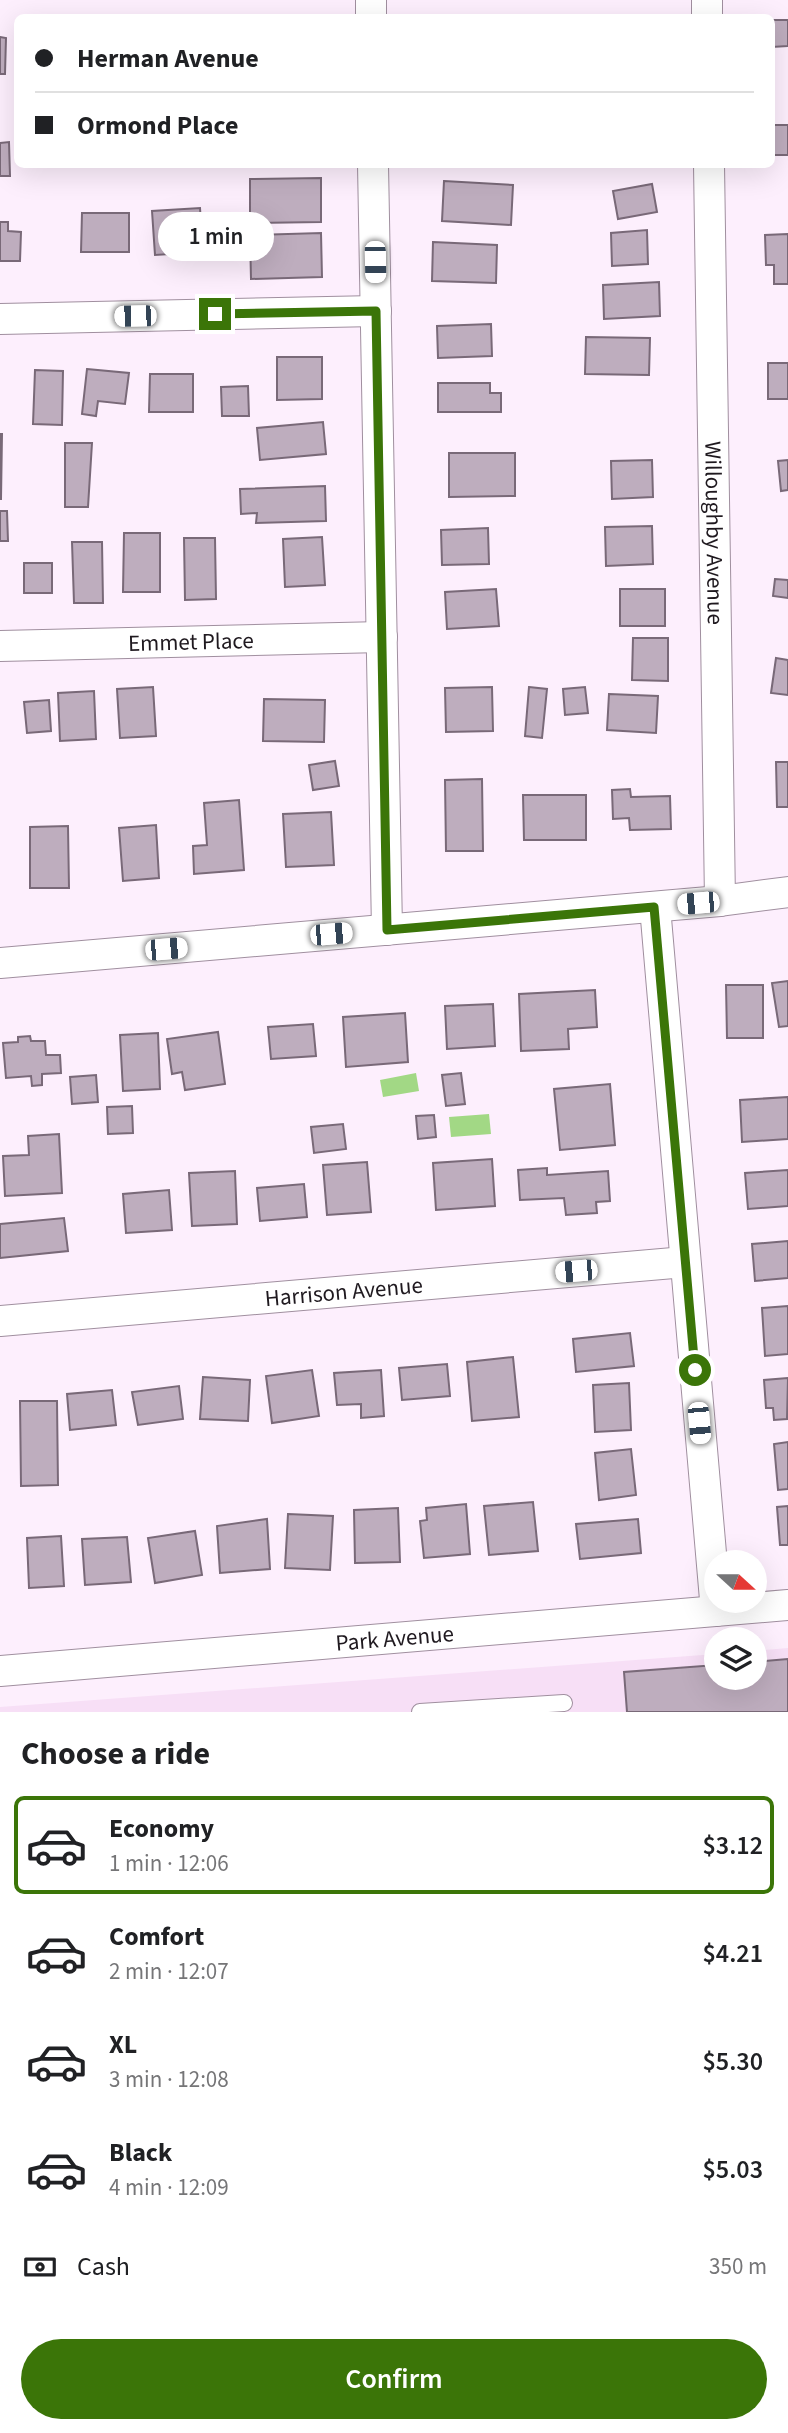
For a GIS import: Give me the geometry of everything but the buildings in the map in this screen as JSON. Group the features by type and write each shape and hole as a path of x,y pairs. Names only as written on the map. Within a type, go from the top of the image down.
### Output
{"street":[{"path":"373,168 387,930"},
{"name":"Willoughby Avenue","path":"709,168 720,901"},
{"path":"0,319 376,311"},
{"name":"Emmet Place","path":"0,646 382,637"},
{"path":"0,963 654,907 788,892"},
{"path":"654,907 711,1550"},
{"name":"Harrison Avenue","path":"0,1321 685,1262"},
{"name":"Park Avenue","path":"767,1607 788,1605"},
{"name":"Park Avenue","path":"0,1671 704,1612"}],"lane":[{"path":"420,1712 564,1703"}],"shaded area":[{"path":"416,1073 419,1091 383,1097 380,1080"},
{"path":"489,1114 491,1134 451,1137 449,1117"},
{"path":"788,1648 788,1712 0,1712 0,1707 704,1655 704,1690 767,1690 767,1650"}],"route":[{"path":"215,314 376,311 387,930 654,907 695,1370"}]}
